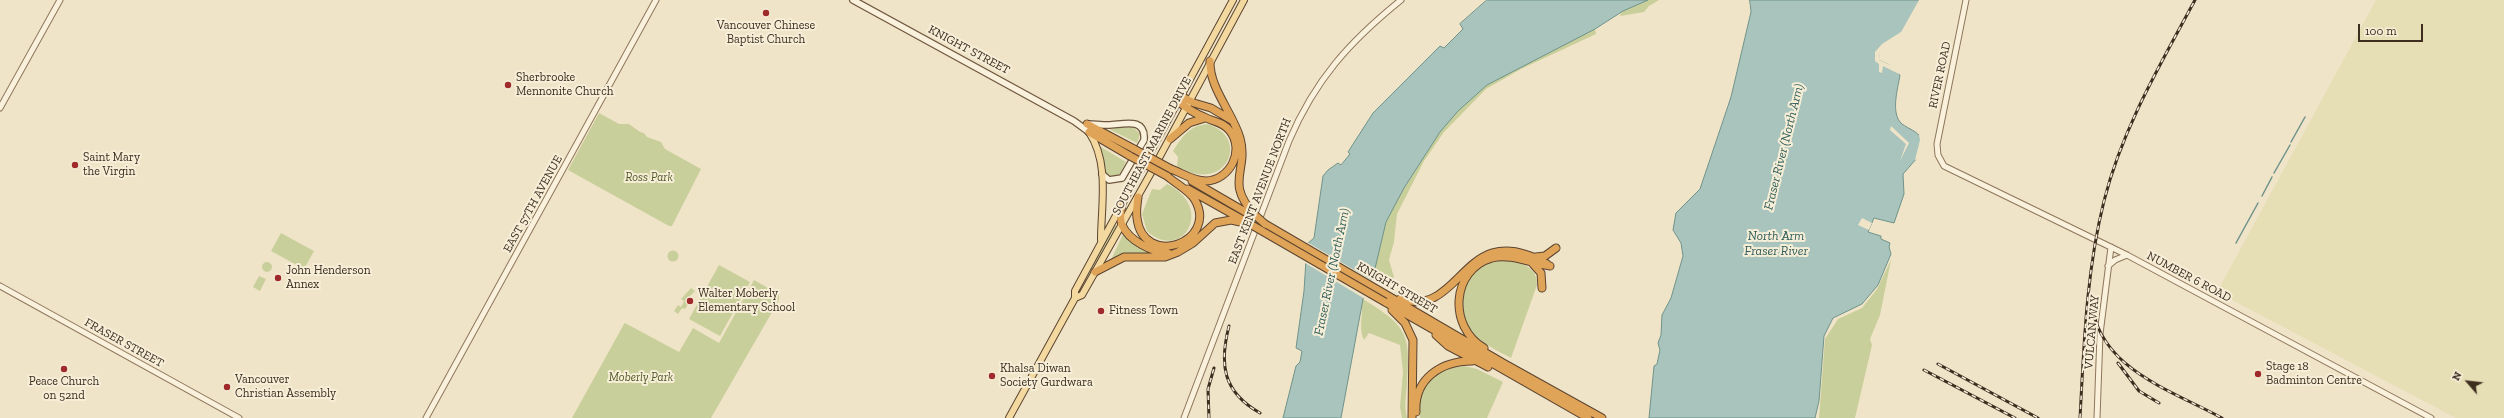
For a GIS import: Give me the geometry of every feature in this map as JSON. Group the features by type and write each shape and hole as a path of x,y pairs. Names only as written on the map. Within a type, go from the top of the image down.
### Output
{"highway":[{"path":"1210,61 1214,81 1238,130 1242,146 1238,188 1245,203 1254,216"},
{"path":"1171,169 1194,179 1211,180 1220,177 1232,164 1236,149 1230,131 1218,122 1205,118 1180,98"},
{"path":"1187,104 1211,108 1233,122"},
{"path":"1170,139 1189,122 1205,118"},
{"name":"KNIGHT STREET","path":"1087,124 1254,216 1389,300 1489,359"},
{"name":"KNIGHT STREET","path":"1089,132 1250,224 1389,300 1433,330 1489,359"},
{"path":"1138,197 1136,218 1146,238 1153,243 1166,247 1185,242 1196,228 1198,210 1191,196 1167,176"},
{"path":"1122,204 1122,226 1147,248 1170,253"},
{"path":"1095,272 1124,258 1165,257 1170,253 1193,243 1215,223 1231,220 1250,224"},
{"path":"1556,248 1545,256 1534,261 1504,257 1493,258 1479,264 1463,282 1458,295 1458,308 1461,322 1470,336 1489,359 1531,391 1544,394 1588,418"},
{"path":"1389,300 1413,303 1431,300 1447,289 1474,261 1494,252 1511,252 1534,261 1541,273 1542,288"},
{"path":"1389,300 1405,323 1413,340 1412,418"},
{"path":"1433,330 1442,341 1473,361"},
{"path":"1416,418 1418,394 1424,381 1435,370 1453,362 1489,359 1500,362 1602,418"}],"main road":[{"name":"KNIGHT STREET","path":"853,0 1074,121 1089,132"},
{"name":"SOUTHEAST MARINE DRIVE","path":"1009,418 1075,298 1075,291 1101,241 1233,0"},
{"name":"SOUTHEAST MARINE DRIVE","path":"1075,298 1082,295 1122,226 1244,0"},
{"name":"KNIGHT STREET","path":"1074,121 1087,124"},
{"path":"1087,124 1134,122 1142,127 1144,133 1144,140 1122,178 1109,180 1102,174"},
{"path":"1089,132 1100,153 1102,174 1101,241"}],"street":[{"path":"0,108 60,0"},
{"name":"EAST 57TH AVENUE","path":"426,418 656,0"},
{"name":"EAST KENT AVENUE NORTH","path":"1184,418 1288,142 1302,112 1318,83 1341,54 1370,26 1401,0"},
{"name":"RIVER ROAD","path":"1938,155 1942,116 1966,0"},
{"name":"NUMBER 6 ROAD","path":"1938,155 1944,166 2127,255 2432,418"},
{"name":"VULCAN WAY","path":"2097,418 2100,334 2111,247"},
{"path":"2108,266 2115,260 2127,255"},
{"name":"FRASER STREET","path":"0,286 238,418"}],"shaded area":[{"path":"2376,0 2504,0 2504,418 2456,418 2217,292"}],"green space":[{"path":"1638,0 1659,0 1649,6 1644,12 1620,16 1622,11 1595,29 1596,34 1521,69 1486,89 1444,132 1424,161 1397,214 1394,242 1389,260 1394,277 1389,288 1373,278 1363,299 1389,316 1403,332 1406,341 1408,353 1406,401 1407,418 1402,418 1400,407 1403,372 1400,345 1369,333 1364,340 1361,329 1362,308 1359,297 1390,198 1465,97"},
{"name":"Ross Park","path":"599,113 619,124 629,124 640,132 644,133 647,137 661,142 665,149 701,169 672,226 669,226 568,170"},
{"path":"1207,124 1221,131 1228,140 1230,151 1227,161 1220,169 1209,174 1194,173 1177,166 1178,157 1173,151 1180,141 1195,127"},
{"path":"1132,126 1140,134 1137,143 1109,129"},
{"path":"1101,147 1126,162 1119,176 1111,177 1106,174"},
{"path":"1167,184 1182,194 1189,206 1191,218 1188,228 1182,237 1172,241 1160,239 1147,231 1142,214 1152,189 1160,190"},
{"path":"1115,223 1117,228 1099,259 1089,272"},
{"path":"281,233 314,251 304,269 271,251"},
{"path":"1123,234 1139,248 1154,255 1118,257 1111,260"},
{"path":"671,251 675,251 677,252 677,260 671,261 668,258 668,254"},
{"path":"1514,260 1527,266 1533,272 1537,280 1537,285 1511,358 1486,344 1473,333 1463,316 1462,298 1468,281 1481,266 1493,262"},
{"path":"1891,260 1880,315 1870,339 1872,345 1855,418 1819,418 1825,339 1838,319 1862,308 1877,289"},
{"path":"265,262 269,262 271,263 271,271 265,272 262,269 262,265"},
{"path":"719,265 750,282 720,336 689,319"},
{"path":"259,276 266,279 260,291 253,287"},
{"name":"Moberly Park","path":"754,280 779,294 779,300 711,418 572,418 625,323 679,352 693,328 719,343"},
{"path":"691,288 695,291 685,301 689,303 685,309 682,308 678,314 674,311 678,305 681,307 684,301 681,299"},
{"path":"1464,366 1477,369 1503,382 1487,418 1420,418 1418,407 1420,397 1428,382 1444,371"}],"water":[{"name":"Fraser River (North Arm)","path":"1487,0 1648,0 1623,11 1595,29 1487,85 1458,111 1440,132 1404,188 1386,222 1373,277 1363,299 1341,418 1283,418 1296,366 1300,362 1302,351 1296,348 1304,291 1307,244 1314,238 1323,176 1328,170 1338,163 1341,165 1350,154 1348,152 1373,113 1440,46 1444,48 1463,29 1460,24"},
{"name":"North Arm Fraser River","path":"1750,0 1920,0 1900,35 1881,48 1878,60 1890,65 1900,75 1896,101 1896,114 1898,120 1922,139 1917,158 1903,174 1904,194 1894,223 1874,218 1868,232 1881,236 1881,239 1890,243 1889,247 1891,254 1878,285 1862,304 1833,318 1824,336 1819,401 1815,418 1649,418 1654,366 1657,364 1660,350 1658,343 1661,335 1662,315 1671,298 1683,256 1681,243 1673,230 1676,213 1700,189 1731,97 1751,12"}],"pier":[{"path":"1919,0 1922,0 1912,21 1900,36 1880,54 1879,60 1896,67 1901,75 1883,66 1882,73 1879,72 1879,64 1875,61 1875,52 1882,44 1901,32"},
{"path":"1891,126 1909,143 1900,161 1906,144 1890,130"},
{"path":"1919,135 1922,135 1923,142 1919,159 1915,160 1920,140"},
{"path":"1862,218 1872,223 1869,230 1858,225"},
{"path":"1307,242 1373,281 1365,299 1305,263 1305,258 1301,251"}],"waterway":[{"path":"2291,142 2305,117"},
{"path":"2274,173 2290,145"},
{"path":"2262,196 2272,177"},
{"path":"2236,243 2258,203"}],"railway":[{"path":"2080,418 2087,309 2093,255 2104,201 2112,174 2131,123 2195,0"},
{"path":"2091,298 2096,322 2106,342 2121,359 2138,373 2159,386 2222,418"},
{"path":"1229,326 1224,353 1227,376 1231,387 1238,396 1260,413"},
{"path":"2118,363 2139,391 2159,403"},
{"path":"1938,364 2038,418"},
{"path":"1209,418 1208,389 1214,368"},
{"path":"1924,370 2015,418"}],"place":[{"name":"Vancouver Chinese Baptist Church","path":"766,13"},
{"name":"Sherbrooke Mennonite Church","path":"508,85"},
{"name":"Saint Mary the Virgin","path":"75,165"},
{"name":"John Henderson Annex","path":"278,278"},
{"name":"Walter Moberly Elementary School","path":"690,301"},
{"name":"Fitness Town","path":"1101,311"},
{"name":"Peace Church on 52nd","path":"64,369"},
{"name":"Stage 18 Badminton Centre","path":"2258,374"},
{"name":"Khalsa Diwan Society Gurdwara","path":"992,376"},
{"name":"Vancouver Christian Assembly","path":"227,387"}]}
